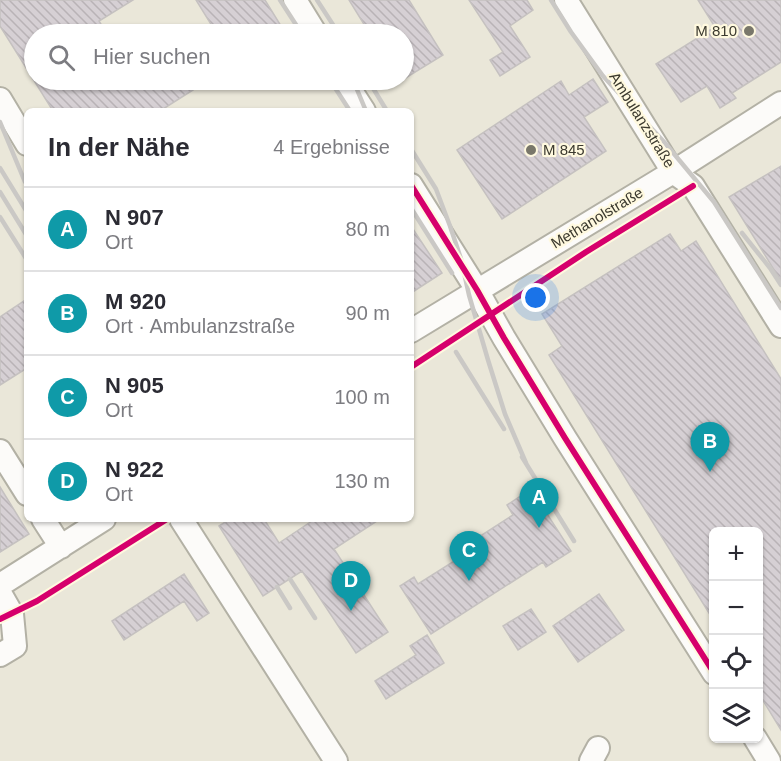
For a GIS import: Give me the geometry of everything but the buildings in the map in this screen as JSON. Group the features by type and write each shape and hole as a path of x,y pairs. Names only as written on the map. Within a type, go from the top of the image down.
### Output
{"street":[{"path":"295,0 310,24"},
{"name":"Ambulanzstraße","path":"566,0 673,172 693,186 781,326"},
{"path":"350,90 362,108"},
{"path":"0,99 24,139"},
{"name":"Methanolstraße","path":"414,329 673,172 781,103"},
{"path":"414,191 477,290 559,428 709,665"},
{"path":"0,451 24,489"},
{"path":"45,522 60,547"},
{"path":"0,585 99,522"},
{"path":"183,522 336,761"},
{"path":"0,593 12,614 15,646 0,655"},
{"path":"758,743 769,761"}],"railway":[{"path":"280,0 296,24"},
{"path":"317,0 333,24"},
{"path":"551,0 603,76 665,143 714,202 781,308"},
{"path":"336,90 348,108"},
{"path":"357,90 365,108"},
{"path":"374,90 385,108"},
{"path":"0,122 24,180"},
{"path":"414,154 436,189 450,226 505,414 526,463"},
{"path":"0,168 24,207"},
{"path":"0,192 24,231"},
{"path":"414,213 452,273"},
{"path":"0,217 24,255"},
{"path":"742,233 781,285"},
{"path":"456,352 504,429"},
{"path":"522,457 574,541"},
{"path":"290,579 315,618"},
{"path":"277,587 290,608"}],"cycle path":[{"path":"414,365 586,252 693,186"},
{"path":"414,190 565,438 709,665"},
{"path":"0,619 37,601 162,522"}],"place":[{"name":"M 810","path":"749,31"},
{"name":"M 845","path":"531,150"},
{"name":"M 920","path":"710,472"},
{"name":"N 907","path":"539,528"},
{"name":"N 905","path":"469,581"},
{"name":"N 922","path":"351,611"}]}
